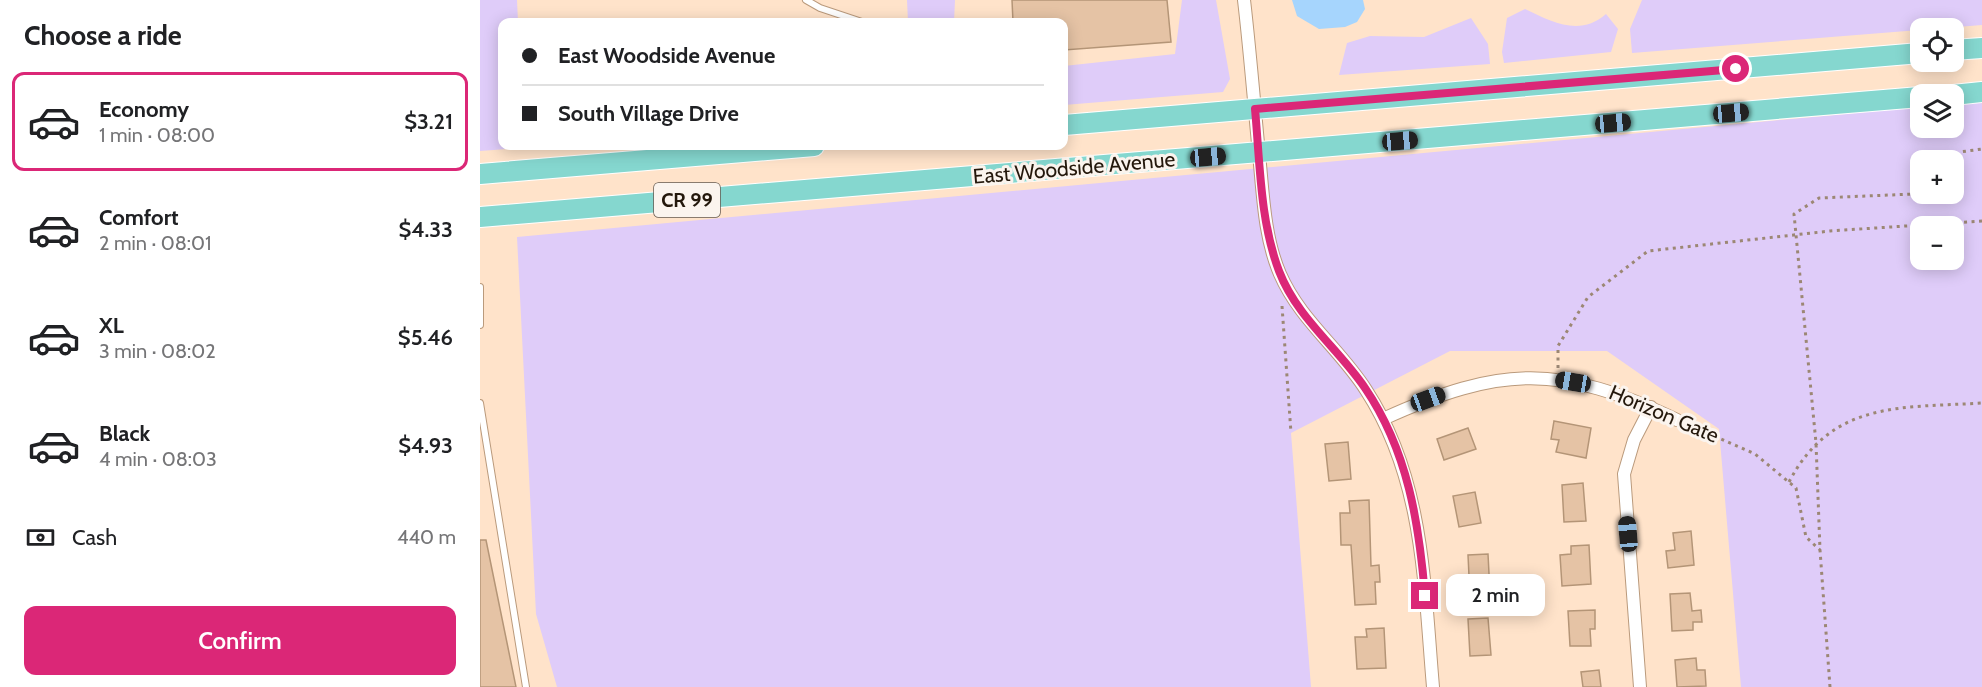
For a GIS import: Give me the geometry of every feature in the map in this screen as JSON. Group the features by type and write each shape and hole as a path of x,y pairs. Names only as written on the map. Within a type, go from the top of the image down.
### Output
{"main road":[{"path":"1964,49 1982,48"},
{"name":"East Woodside Avenue","path":"1068,125 1910,54"},
{"path":"1964,94 1982,92"},
{"name":"East Woodside Avenue","path":"480,217 1910,99"},
{"name":"CR 99","path":"480,174 766,150"}],"street":[{"path":"1244,0 1267,225 1280,273 1295,302 1365,387 1383,418 1405,472 1417,519 1433,687"},
{"name":"Horizon Gate","path":"1383,418 1428,399 1475,384 1504,378 1559,380 1615,392 1677,420"},
{"path":"1640,687 1624,474 1630,448 1651,407"}],"lane":[{"path":"806,0 820,8 850,18"},
{"path":"480,287 480,325"},
{"path":"480,403 526,687"}],"path":[{"path":"1964,151 1982,149"},
{"path":"1830,687 1820,550 1816,443 1794,214 1819,198 1910,194"},
{"path":"1559,380 1558,346 1588,297 1648,251 1795,234 1982,221"},
{"path":"1280,273 1291,433"},
{"path":"1788,482 1800,461 1816,443 1857,417 1896,406 1982,404"},
{"name":"Horizon Gate","path":"1677,420 1755,454 1796,488 1806,537 1820,550"}],"shaded area":[{"path":"480,0 517,0 518,18 498,18 498,150 480,151"},
{"path":"907,0 955,0 954,18 908,18"},
{"path":"1182,0 1216,0 1230,79 1223,92 1068,105 1068,66 1175,54"},
{"path":"1642,0 1982,0 1982,25 1964,26 1964,18 1910,18 1910,31 1632,53 1630,29"},
{"path":"1525,9 1556,22 1576,26 1596,21 1606,14 1618,29 1611,52 1504,63 1502,52 1507,18"},
{"path":"1471,18 1488,44 1490,64 1339,75 1347,43 1370,36 1424,37"},
{"path":"1982,101 1982,687 1741,687 1719,429 1607,351 1450,351 1291,433 1311,687 557,687 536,614 517,237 1910,108 1910,138 1964,138 1964,103"}],"water":[{"path":"1292,0 1363,0 1365,9 1357,22 1345,27 1319,29 1297,16"}],"building":[{"path":"1012,0 1167,0 1171,42 1068,50 1068,18 1013,18"},
{"path":"1554,421 1591,428 1586,458 1556,452 1559,440 1551,439"},
{"path":"1468,428 1476,449 1444,460 1437,439"},
{"path":"1348,442 1351,479 1329,481 1325,444"},
{"path":"1583,483 1586,521 1564,522 1562,485"},
{"path":"1475,492 1481,523 1459,527 1453,496"},
{"path":"1369,500 1371,566 1379,565 1380,582 1375,582 1376,604 1355,605 1351,545 1341,545 1340,513 1350,513 1349,501"},
{"path":"1691,531 1694,565 1668,568 1666,551 1675,550 1673,533"},
{"path":"480,540 486,540 516,687 480,687"},
{"path":"1589,545 1591,584 1562,586 1560,555 1571,554 1571,546"},
{"path":"1488,554 1490,593 1464,594 1463,576 1469,576 1468,555"},
{"path":"1690,593 1692,611 1701,610 1702,622 1693,622 1693,630 1672,631 1670,594"},
{"path":"1595,610 1595,629 1590,629 1591,646 1570,646 1568,611"},
{"path":"1488,618 1491,655 1470,656 1468,619"},
{"path":"1384,628 1386,668 1357,669 1355,637 1367,637 1366,629"},
{"path":"1696,658 1697,670 1705,670 1706,686 1677,687 1675,660"},
{"path":"1599,670 1601,687 1583,687 1581,672"}],"route":[{"path":"1425,596 1417,519 1409,485 1383,418 1365,387 1312,326 1295,302 1280,273 1267,225 1255,109 1736,69"}]}
